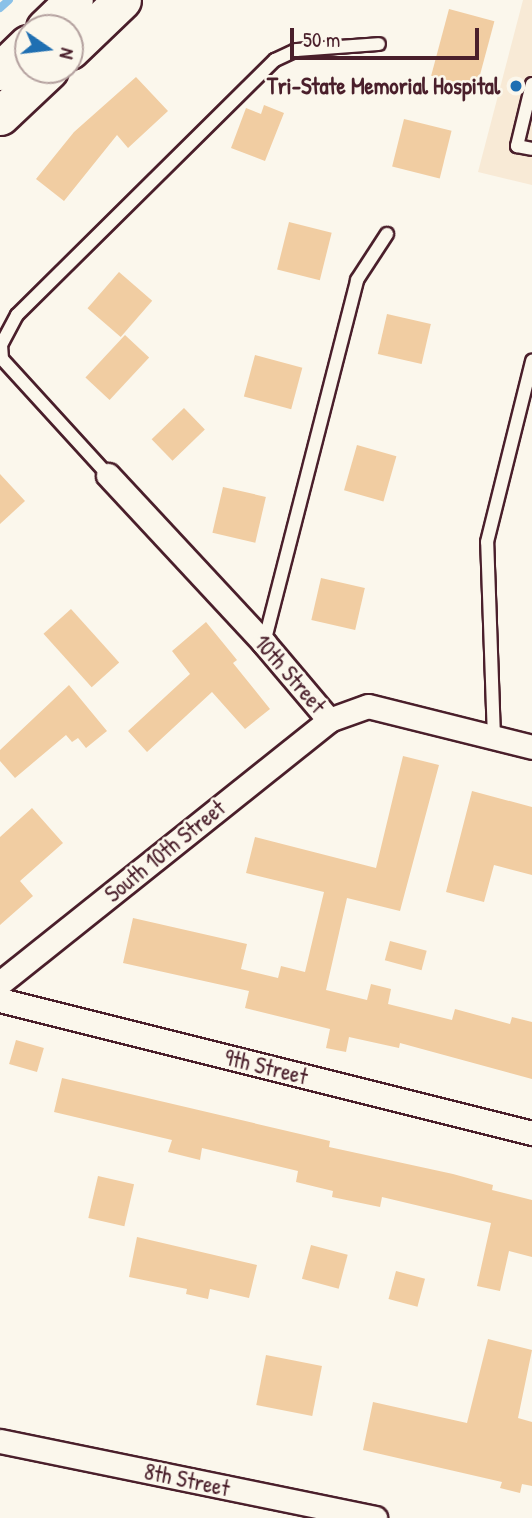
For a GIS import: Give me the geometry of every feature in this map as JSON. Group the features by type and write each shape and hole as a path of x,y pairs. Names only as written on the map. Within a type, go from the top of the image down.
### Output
{"main road":[{"path":"60,14 74,0"},
{"path":"84,37 122,0"},
{"path":"0,71 14,58"},
{"path":"0,116 34,84"}],"street":[{"name":"10th Street","path":"108,475 264,643 329,720 369,706 532,747"},
{"name":"South 10th Street","path":"0,983 329,720"},
{"name":"9th Street","path":"0,1000 532,1133"},
{"name":"8th Street","path":"0,1441 374,1518"}],"lane":[{"path":"108,475 2,359 1,345 18,315 275,60 296,50 379,44"},
{"path":"532,84 517,146 532,149"},
{"path":"264,643 357,280 387,234"},
{"path":"494,738 487,542 532,361"}],"shaded area":[{"name":"Tri-State Memorial Hospital","path":"523,0 532,0 532,185 478,172"}],"building":[{"path":"449,9 494,21 477,88 431,76"},
{"path":"136,77 168,111 128,148 117,135 64,201 36,179 74,132"},
{"path":"264,105 284,113 265,161 231,148 246,108 261,114"},
{"path":"404,119 452,131 440,178 392,167"},
{"path":"289,222 332,233 320,280 277,270"},
{"path":"119,272 152,301 121,337 88,308"},
{"path":"387,314 431,324 422,364 378,354"},
{"path":"125,335 149,358 110,400 85,377"},
{"path":"255,355 302,368 291,409 244,397"},
{"path":"184,408 205,430 172,461 152,439"},
{"path":"357,445 396,456 383,501 344,490"},
{"path":"0,474 25,501 0,524"},
{"path":"223,487 266,497 255,543 212,533"},
{"path":"321,578 365,588 355,630 311,620"},
{"path":"71,609 119,663 92,687 44,634"},
{"path":"206,622 237,660 233,663 270,709 245,729 212,692 147,752 128,731 190,674 172,651"},
{"path":"69,685 107,731 86,748 78,738 72,742 66,735 15,778 0,761 0,750"},
{"path":"403,756 439,765 400,911 347,898 326,990 367,1000 371,984 391,989 388,1004 452,1020 455,1009 510,1024 512,1017 532,1022 532,1079 400,1043 399,1048 349,1037 346,1052 326,1048 330,1029 245,1008 249,991 123,963 133,918 247,944 241,969 278,978 281,966 305,972 324,892 246,873 255,837 376,868"},
{"path":"472,791 532,807 532,875 494,865 484,902 446,892"},
{"path":"32,808 63,843 20,881 33,896 0,925 0,837"},
{"path":"390,941 427,951 422,970 385,960"},
{"path":"16,1040 44,1048 37,1072 9,1064"},
{"path":"62,1078 330,1141 329,1147 493,1185 492,1190 532,1200 532,1257 509,1251 500,1291 477,1286 491,1223 382,1197 380,1207 332,1197 333,1191 296,1182 298,1171 202,1148 200,1160 168,1152 172,1140 54,1112"},
{"path":"98,1176 134,1184 124,1226 88,1218"},
{"path":"137,1237 257,1265 249,1298 210,1289 208,1299 186,1294 187,1289 129,1277"},
{"path":"311,1245 348,1255 339,1289 302,1279"},
{"path":"396,1271 425,1279 417,1307 388,1299"},
{"path":"488,1339 532,1350 518,1418 532,1422 532,1486 522,1484 520,1493 500,1488 502,1482 363,1450 373,1402 467,1423"},
{"path":"266,1355 322,1366 312,1416 256,1405"}],"waterway":[{"path":"0,8 9,0"}],"place":[{"name":"Tri-State Memorial Hospital","path":"516,86"}]}
